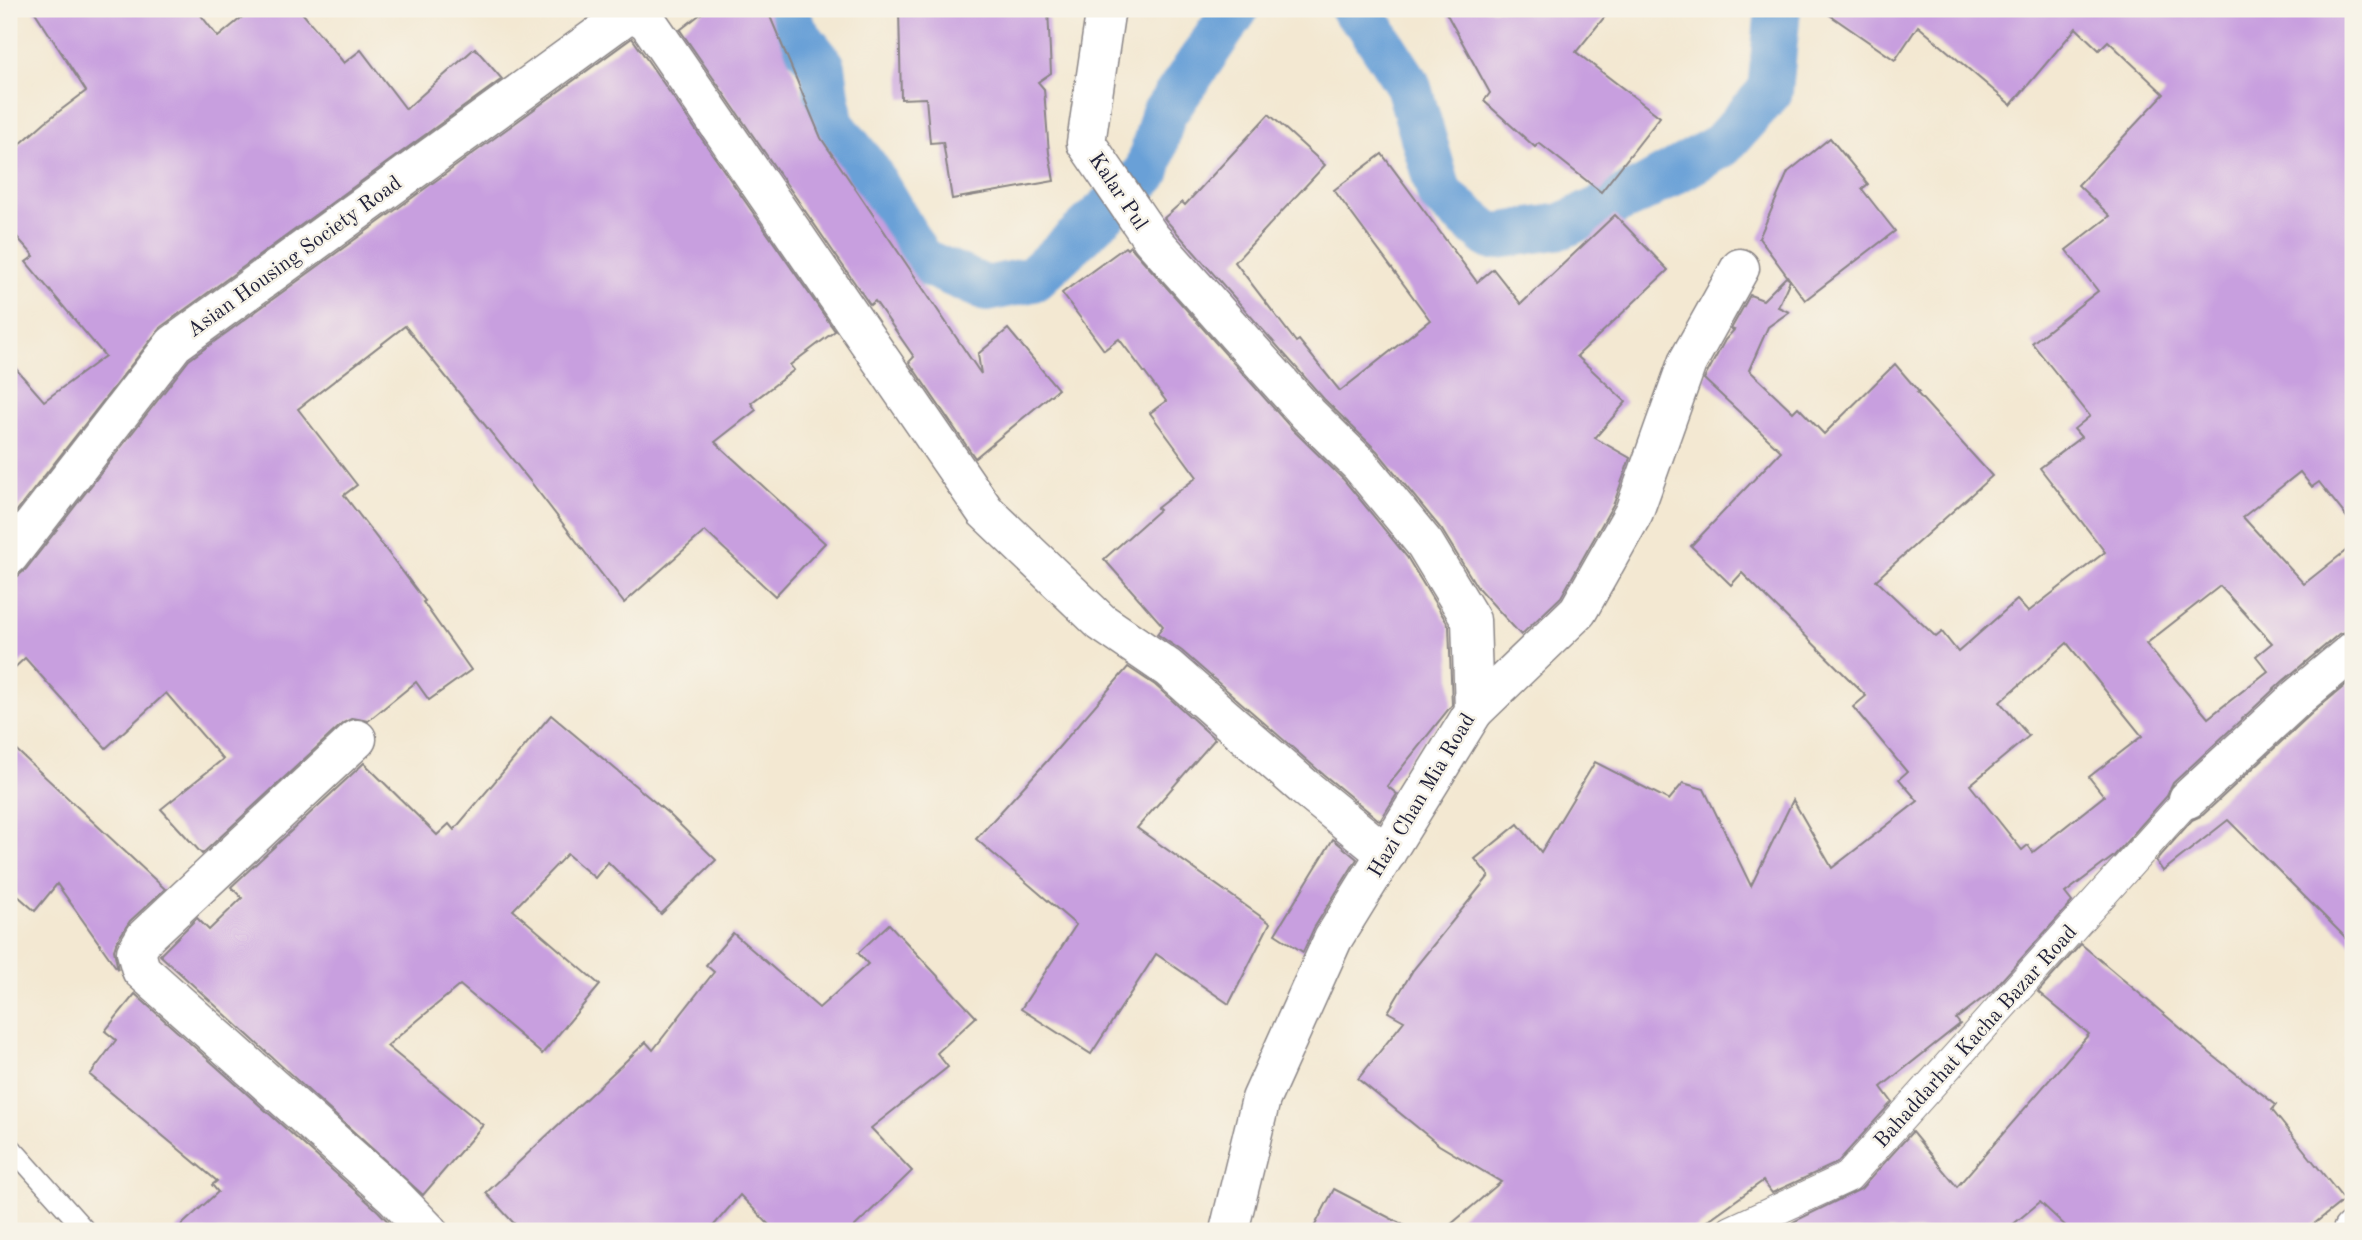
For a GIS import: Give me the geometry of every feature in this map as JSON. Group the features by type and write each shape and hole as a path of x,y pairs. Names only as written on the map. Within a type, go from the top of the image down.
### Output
{"street":[{"name":"Kalar Pul","path":"1107,9 1086,143 1152,238"},
{"name":"Asian Housing Society Road","path":"9,556 174,344 632,11 648,22 985,511 1101,622 1168,668 1304,787 1386,854"},
{"name":"Hazi Chan Mia Road","path":"1152,238 1308,414 1360,466 1425,544 1471,620 1474,711 1333,939 1261,1099 1229,1231"},
{"path":"1474,711 1578,611 1634,512 1688,363 1740,268"},
{"path":"2188,799 2298,697 2353,651"},
{"path":"357,739 145,937 136,952 141,970 393,1195 428,1231"},
{"name":"Bahaddarhat Kacha Bazar Road","path":"1731,1231 1848,1177 2188,799"}],"lane":[{"path":"9,1146 86,1231"}],"building":[{"path":"33,9 196,9 218,37 252,9 299,9 344,63 361,50 406,109 475,48 502,79 161,327 9,521 9,361 44,401 105,356 26,262 34,256 9,228 9,154 86,91"},
{"path":"707,9 767,9 821,138 981,374 978,354 1008,329 1058,389 975,458 909,362 914,357 875,301 870,305 680,30"},
{"path":"899,9 1048,9 1051,73 1038,82 1044,89 1054,181 952,199 943,142 930,143 926,98 901,99"},
{"path":"1444,9 1611,9 1576,52 1660,117 1601,192 1539,143 1535,147 1484,101 1490,93"},
{"path":"1821,9 2353,9 2353,525 2319,482 2312,487 2300,472 2243,517 2304,584 2353,545 2353,630 2339,634 2283,681 2173,783 2167,796 2114,856 2065,893 2072,902 1992,991 1956,1019 1960,1024 1881,1087 1892,1102 1837,1163 1772,1193 1763,1181 1693,1231 1443,1231 1501,1182 1439,1145 1358,1079 1404,1021 1388,1012 1413,970 1489,876 1475,859 1518,824 1541,852 1595,762 1669,800 1683,783 1704,789 1751,886 1793,800 1832,868 1918,801 1899,779 1907,772 1853,707 1866,696 1742,573 1731,585 1691,546 1781,451 1704,379 1725,340 1734,330 1731,329 1750,295 1763,300 1786,277 1790,280 1778,307 1789,312 1768,327 1749,370 1793,412 1798,407 1824,434 1895,364 1919,392 1917,393 1992,476 1876,580 1936,637 1942,632 1958,652 2017,600 2028,612 2105,552 2040,468 2081,437 2074,429 2090,416 2032,343 2098,291 2066,250 2110,216 2078,185 2164,94 2108,41 2099,50 2076,28 2011,105 1918,26 1895,60","holes":["2220,586 2272,643 2256,656 2268,671 2208,718 2146,644","2067,643 2142,736 2089,777 2104,796 2033,852 2028,845 2022,850 1970,785 2029,736 2000,702"]},
{"path":"632,38 835,331 790,365 794,370 751,403 756,410 715,442 825,543 775,596 705,531 624,603 405,326 298,409 357,485 344,495 425,601 423,602 471,670 429,700 416,682 368,721 353,718 343,723 202,854 161,809 223,759 166,693 106,748 25,658 9,673 9,577 18,576 26,569 189,360"},
{"path":"1269,114 1325,165 1235,262 1296,342 1299,340 1340,391 1430,320 1334,190 1382,154 1477,282 1493,269 1521,304 1615,215 1668,270 1577,356 1626,402 1595,438 1630,458 1614,503 1561,597 1521,635 1477,587 1442,530 1377,451 1324,399 1164,218 1182,202 1185,205"},
{"path":"1830,138 1868,184 1862,189 1895,231 1805,300 1759,238 1788,172"},
{"path":"1130,246 1292,429 1344,480 1407,557 1449,626 1452,705 1387,786 1397,794 1380,821 1182,651 1157,634 1163,626 1104,559 1159,510 1157,508 1197,477 1150,413 1166,401 1119,339 1104,350 1062,293"},
{"path":"1128,667 1155,685 1215,739 1137,828 1270,923 1229,1004 1156,954 1091,1054 1021,1009 1076,925 976,839"},
{"path":"2353,679 2353,945 2228,820 2163,871 2156,861 2192,820 2203,815 2312,713"},
{"path":"551,715 669,814 716,860 661,914 608,862 595,878 567,854 513,910 600,985 542,1054 460,985 387,1046 483,1125 423,1195 160,955 197,918 209,930 242,898 231,887 364,763 437,835 449,824 454,830"},
{"path":"9,743 165,889 130,921 117,941 114,950 118,970 57,884 35,911 9,888"},
{"path":"1333,839 1357,859 1314,928 1303,952 1275,934"},
{"path":"889,924 976,1017 937,1053 948,1067 871,1128 912,1171 850,1231 775,1231 740,1195 709,1231 521,1231 486,1193 646,1042 653,1050 714,972 706,965 733,933 819,1008 868,964 858,953"},
{"path":"2081,944 2276,1105 2272,1110 2344,1200 2305,1231 2071,1231 2040,1202 2005,1231 1800,1231 1793,1222 1861,1189 1912,1132 1957,1187 2089,1034 2038,992"},
{"path":"135,994 395,1229 175,1231 218,1192 212,1185 217,1181 90,1075 116,1040 105,1031"},
{"path":"1334,1189 1415,1231 1312,1231"}],"waterway":[{"path":"788,9 792,28 823,67 831,124 866,168 920,260 987,289 1033,279 1147,173 1163,115 1236,9"},
{"path":"1353,9 1366,20 1408,85 1440,195 1491,237 1562,226 1642,190 1722,145 1770,91 1778,9"}]}
